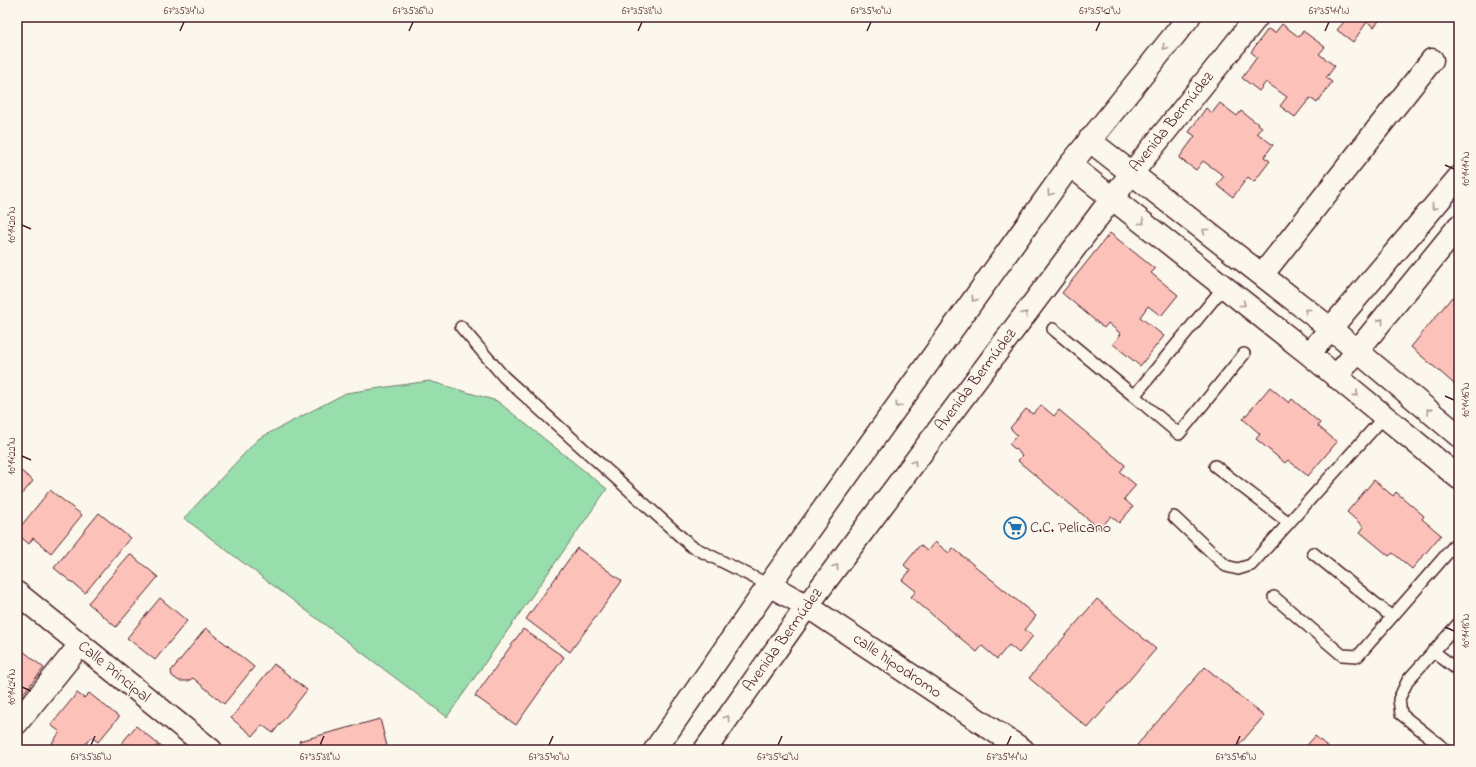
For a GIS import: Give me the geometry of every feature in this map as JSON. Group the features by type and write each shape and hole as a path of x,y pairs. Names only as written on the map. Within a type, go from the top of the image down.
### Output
{"street":[{"path":"655,750 769,585 1070,165 1189,17"},
{"name":"Avenida Bermúdez","path":"705,750 807,606 1112,198 1257,17"},
{"path":"1262,275 1432,60"},
{"path":"1089,140 1331,329 1459,436"},
{"path":"1070,165 1223,288 1309,354 1459,478"},
{"path":"1309,354 1459,177"},
{"path":"1336,377 1459,226"},
{"name":"calle hipodromo","path":"769,585 807,606 1023,750"},
{"name":"Calle Principal","path":"17,593 211,750"},
{"path":"17,723 80,645"}],"lane":[{"path":"1134,396 1223,288"},
{"path":"461,327 504,377 691,546 769,585"},
{"path":"1053,328 1179,434 1244,354"},
{"path":"1174,518 1226,566 1238,569 1251,565 1384,417"},
{"path":"1215,466 1289,524"},
{"path":"1274,597 1342,655 1358,656 1459,540"},
{"path":"1313,553 1392,617"},
{"path":"1446,750 1401,714 1400,699 1408,680 1459,623"},
{"path":"1433,651 1459,671"}],"green space":[{"path":"429,381 497,401 607,489 447,717 184,518 258,439 346,393"}],"building":[{"path":"1338,17 1382,17 1374,27 1367,22 1353,42 1337,30 1344,22"},
{"path":"1282,24 1299,37 1303,31 1325,47 1319,54 1335,66 1326,78 1332,82 1317,103 1310,98 1295,117 1280,106 1287,97 1266,82 1259,91 1242,78 1257,57 1251,52 1268,29 1275,33"},
{"path":"1220,103 1237,116 1241,111 1262,127 1257,133 1273,145 1264,157 1270,161 1254,182 1248,177 1233,197 1217,185 1224,176 1203,161 1196,170 1179,158 1195,136 1189,132 1206,108 1212,113"},
{"path":"1110,233 1155,269 1151,273 1178,295 1161,316 1148,306 1140,317 1164,336 1140,366 1113,344 1121,334 1108,323 1104,328 1062,293"},
{"path":"1452,297 1459,303 1459,388 1411,347"},
{"path":"1270,387 1289,403 1292,399 1320,423 1318,426 1337,442 1308,476 1288,460 1285,463 1256,439 1260,434 1243,419"},
{"path":"1041,405 1054,416 1059,410 1125,465 1120,472 1136,485 1124,499 1133,507 1119,523 1111,516 1100,529 1018,461 1022,455 1009,444 1017,435 1010,428 1026,409 1033,414"},
{"path":"20,470 33,481 17,500 17,473"},
{"path":"1374,480 1393,496 1396,492 1424,516 1422,519 1441,535 1412,569 1393,553 1389,556 1360,532 1364,527 1347,512"},
{"path":"50,490 82,515 51,553 33,538 29,544 17,534 17,531"},
{"path":"99,513 130,538 85,593 54,568"},
{"path":"935,542 949,553 953,548 1036,616 1025,630 1033,636 1019,653 1009,645 997,659 982,646 977,652 911,597 916,591 902,580 910,571 904,565 920,545 927,551"},
{"path":"577,548 622,581 570,652 526,619"},
{"path":"130,554 158,577 116,627 88,603"},
{"path":"160,598 187,621 155,660 127,638"},
{"path":"1097,599 1156,649 1088,728 1029,678"},
{"path":"206,628 254,667 224,704 193,678 188,681 179,681 172,676 171,671"},
{"path":"523,629 564,657 516,725 475,696"},
{"path":"17,646 44,668 17,701"},
{"path":"274,664 307,690 273,733 262,725 253,736 231,718"},
{"path":"1205,667 1264,716 1235,750 1143,750 1137,745"},
{"path":"77,693 84,698 89,693 119,717 98,742 91,737 81,750 61,750 52,743 60,732 51,725"},
{"path":"380,719 388,750 302,750 299,741"},
{"path":"136,726 158,744 153,750 116,750"},
{"path":"1315,736 1332,750 1303,750"},
{"path":"159,745 166,750 155,750"}],"place":[{"name":"C.C. Pelícano","path":"1015,528"}]}
